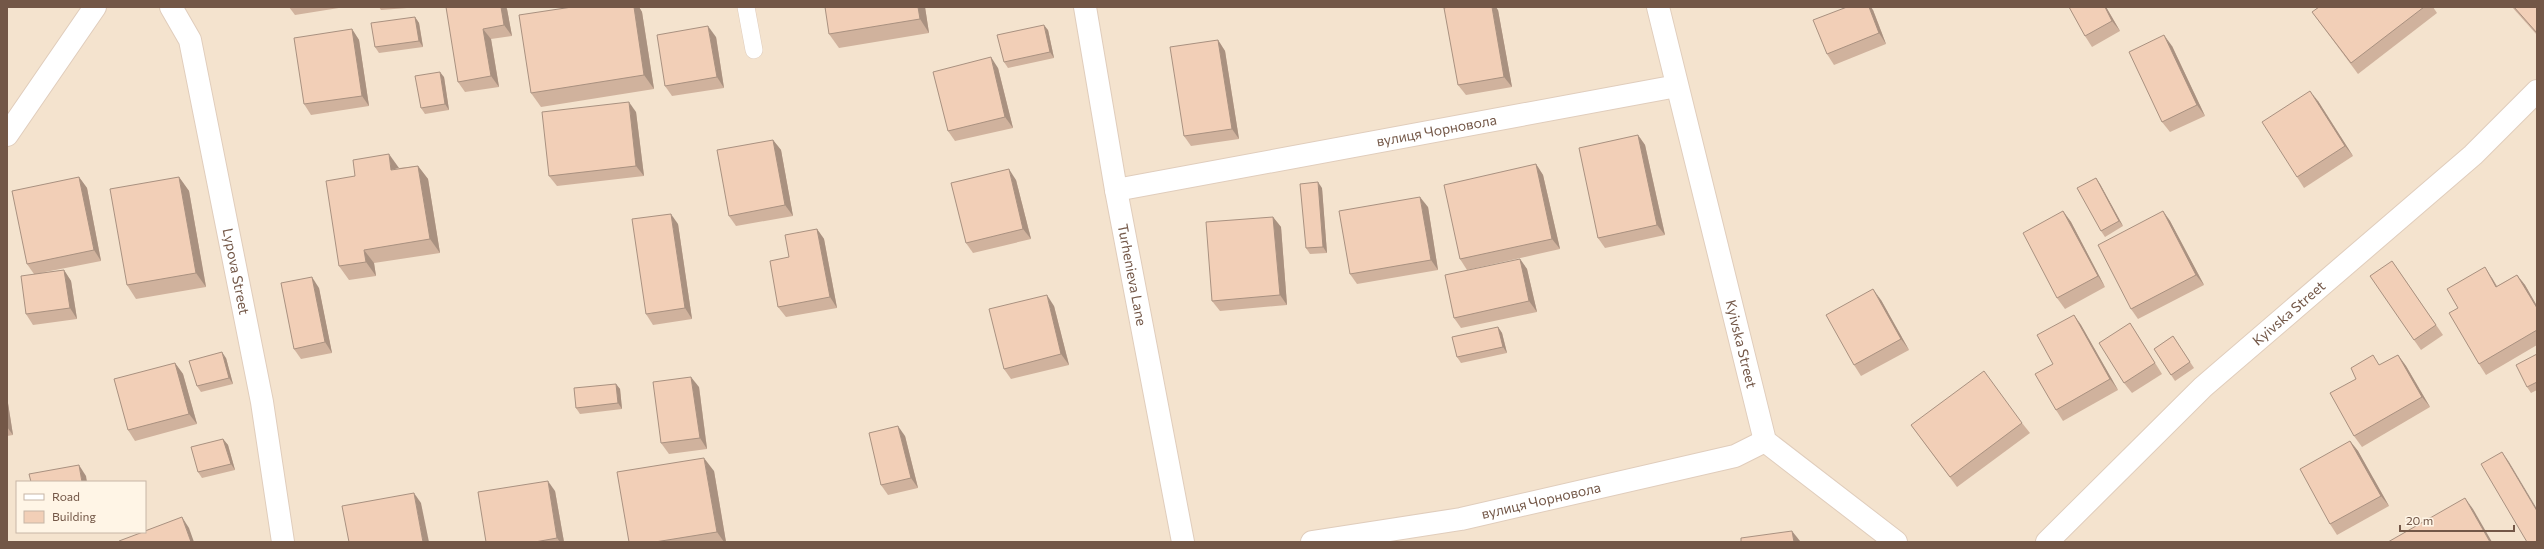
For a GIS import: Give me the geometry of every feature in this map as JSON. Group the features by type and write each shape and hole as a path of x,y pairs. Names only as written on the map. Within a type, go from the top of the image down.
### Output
{"street":[{"path":"7,135 95,7"},
{"name":"Lypova Street","path":"171,7 190,40 262,402 283,542"},
{"name":"Turhenieva Lane","path":"1085,7 1116,190 1183,542"},
{"path":"1658,7 1677,86"},
{"name":"вулиця Чорновола","path":"1116,190 1677,86"},
{"name":"Kyivska Street","path":"1677,86 1765,441"},
{"name":"Kyivska Street","path":"2047,542 2203,387 2473,155 2537,91"},
{"path":"1765,441 1896,542"},
{"name":"вулиця Чорновола","path":"1312,542 1461,519 1735,456 1765,441"}],"lane":[{"path":"746,7 754,50"}],"shaded area":[{"path":"7,7 2537,7 2537,542 7,542"}],"building":[{"path":"446,7 501,7 504,25 483,29 491,76 458,82"},
{"path":"572,7 634,7 644,75 531,93 519,15"},
{"path":"825,7 918,7 920,19 829,34"},
{"path":"1492,7 1504,77 1458,85 1444,8"},
{"path":"1847,7 1869,7 1879,33 1827,54 1813,20"},
{"path":"2069,7 2105,7 2112,21 2085,36"},
{"path":"2319,7 2424,7 2351,63 2312,12"},
{"path":"2514,7 2537,7 2537,33"},
{"path":"415,17 419,41 375,47 371,23"},
{"path":"1044,25 1050,52 1004,62 997,35"},
{"path":"708,26 717,77 665,86 657,35"},
{"path":"352,29 362,96 304,104 294,38"},
{"path":"2164,35 2197,105 2162,122 2129,52"},
{"path":"1218,40 1232,129 1184,136 1170,47"},
{"path":"991,57 1005,117 948,131 933,72"},
{"path":"440,72 445,104 421,108 415,76"},
{"path":"2310,91 2345,146 2297,177 2262,122"},
{"path":"629,102 636,166 549,176 542,112"},
{"path":"1638,135 1657,225 1598,238 1579,148"},
{"path":"773,140 785,205 729,216 717,150"},
{"path":"389,154 391,170 418,166 430,239 364,250 366,262 339,266 326,181 355,176 353,160"},
{"path":"1536,164 1552,239 1460,259 1444,185"},
{"path":"1009,169 1023,229 966,243 951,183"},
{"path":"79,177 94,250 27,264 12,191"},
{"path":"179,177 196,273 127,285 110,189"},
{"path":"2096,178 2119,221 2101,231 2077,188"},
{"path":"1318,182 1323,247 1306,248 1300,184"},
{"path":"1420,197 1431,260 1350,274 1339,211"},
{"path":"2063,211 2098,276 2057,298 2023,233"},
{"path":"2163,211 2196,275 2131,309 2098,245"},
{"path":"671,214 685,308 646,314 632,219"},
{"path":"1273,217 1280,295 1212,301 1206,222"},
{"path":"817,229 830,297 778,307 770,261 789,257 785,235"},
{"path":"1520,259 1529,301 1454,318 1445,275"},
{"path":"2392,261 2436,325 2414,340 2370,276"},
{"path":"2485,267 2496,287 2517,275 2537,308 2537,330 2479,364 2449,313 2458,308 2447,289"},
{"path":"64,270 70,308 26,314 21,276"},
{"path":"312,277 325,342 294,349 281,283"},
{"path":"1873,289 1901,339 1854,365 1826,315"},
{"path":"1047,295 1061,354 1004,369 989,309"},
{"path":"2074,315 2110,379 2056,410 2035,374 2053,364 2037,335"},
{"path":"2130,323 2155,363 2124,383 2099,343"},
{"path":"1498,327 1503,347 1457,357 1452,337"},
{"path":"2173,336 2190,362 2171,375 2154,349"},
{"path":"222,352 229,378 197,386 189,361"},
{"path":"2537,354 2537,382 2527,387 2516,365"},
{"path":"2373,355 2379,365 2398,355 2422,397 2354,436 2330,393 2356,379 2351,368"},
{"path":"175,363 189,414 128,430 114,379"},
{"path":"1984,371 2022,423 1950,477 1911,425"},
{"path":"691,377 700,438 661,443 653,382"},
{"path":"616,384 618,403 576,408 574,388"},
{"path":"898,426 911,478 881,485 869,433"},
{"path":"223,439 231,464 198,472 191,447"},
{"path":"2350,441 2381,496 2330,524 2300,469"},
{"path":"2502,452 2537,511 2537,542 2527,542 2481,464"},
{"path":"704,458 717,532 655,542 629,542 617,472"},
{"path":"79,465 82,481 31,481 29,474"},
{"path":"548,481 557,538 535,542 486,542 478,492"},
{"path":"414,493 423,542 349,542 342,506"},
{"path":"2465,498 2490,542 2388,542"},
{"path":"182,517 191,542 119,542 140,533 146,533 146,531"},
{"path":"1792,531 1794,542 1741,542 1741,538"}]}
